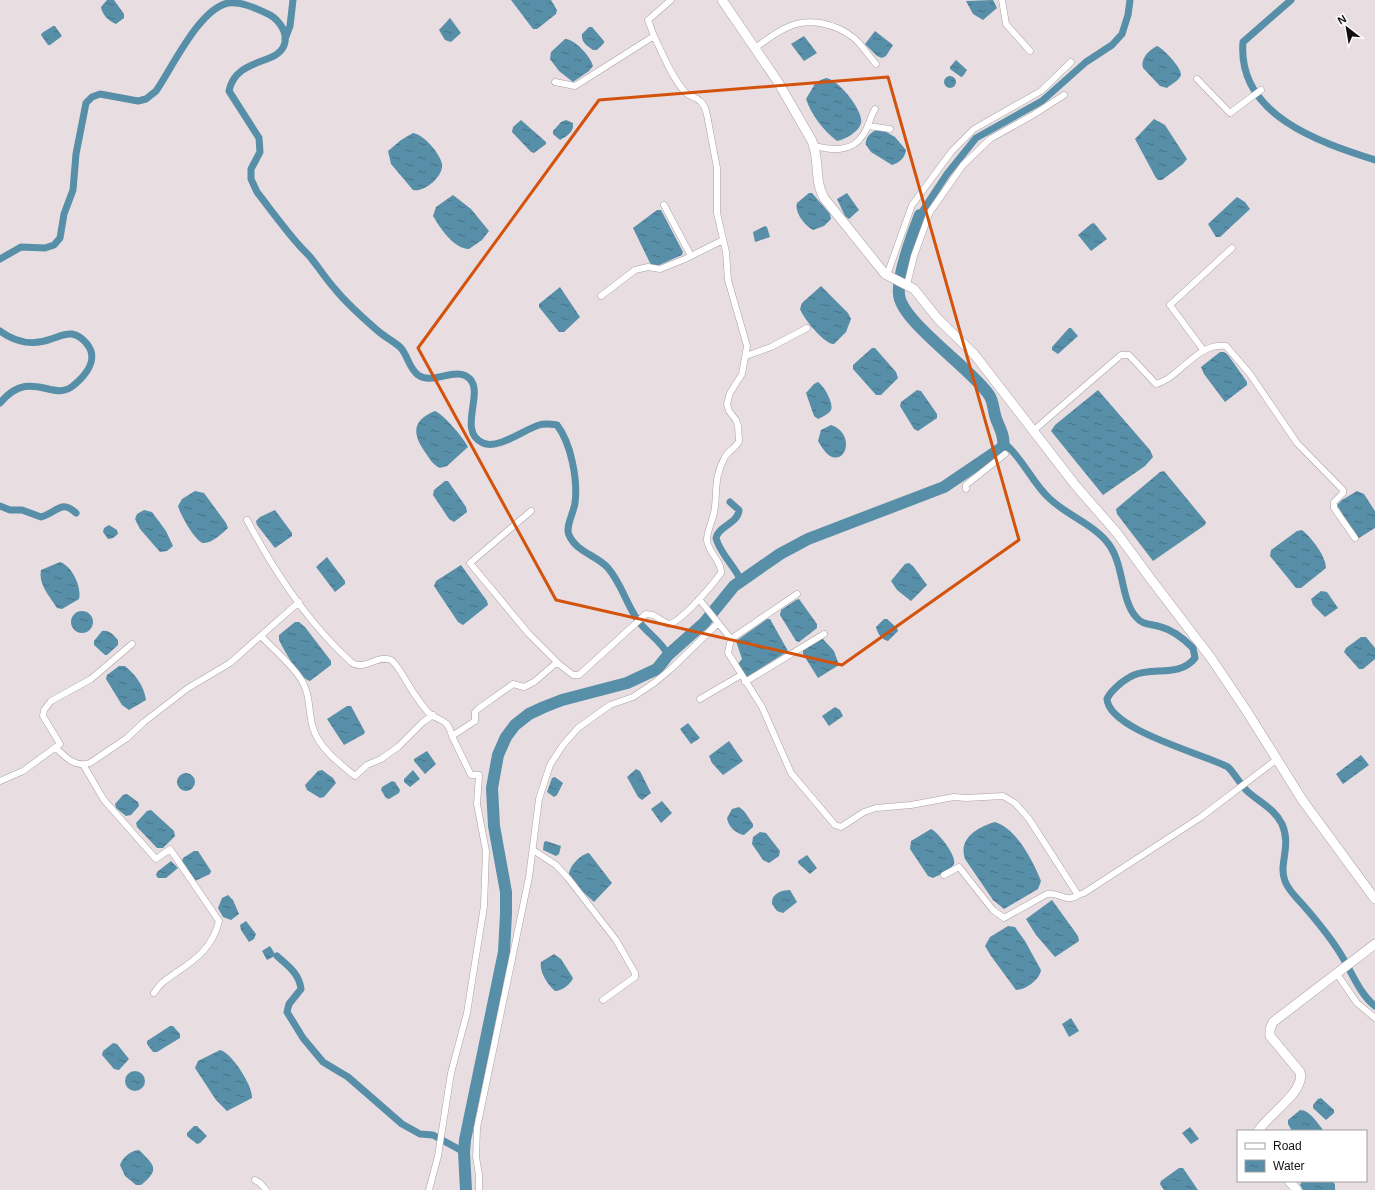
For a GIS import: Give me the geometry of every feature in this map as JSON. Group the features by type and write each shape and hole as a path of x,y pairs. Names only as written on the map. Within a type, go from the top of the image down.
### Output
{"street":[{"path":"531,511 470,563 528,632 559,664 573,675 580,675 643,615 653,615 664,623 670,624 681,617 699,599 721,573 720,567 709,547 708,532 714,511 715,484 718,475 724,458 740,441 736,420 729,411 727,404 730,393 742,374 746,356 746,346 728,280 723,240 717,214 717,168 707,114 700,101 690,97 671,73 648,20 671,0"},
{"path":"722,0 778,82 814,146 818,184 822,194 889,276 914,289 938,319 974,354 1076,486 1108,521 1237,695 1276,760 1303,801 1375,899"},
{"path":"1002,0 1006,24 1030,51"},
{"path":"755,48 787,27 805,22 818,22 835,28 855,39 876,64"},
{"path":"555,82 575,86 654,36"},
{"path":"889,276 912,205 952,151 974,129 1041,91 1071,62"},
{"path":"1197,79 1205,85 1227,112 1230,113 1261,90"},
{"path":"906,285 910,278 914,256 930,212 963,165 990,139 1033,115 1064,95"},
{"path":"814,146 830,149 848,147 858,142 864,135 869,119 875,109"},
{"path":"868,126 890,129"},
{"path":"664,205 691,256"},
{"path":"601,296 636,270 648,267 660,269 723,240"},
{"path":"1204,351 1170,305 1232,248"},
{"path":"746,356 772,347 807,328"},
{"path":"1033,431 1122,355 1128,355 1156,384 1204,351 1214,346 1226,346 1250,374 1297,443 1343,490 1343,493 1334,502 1334,508 1355,538"},
{"path":"966,489 966,485 1005,454"},
{"path":"247,520 262,549 299,602 325,635 352,663 358,665 383,659 391,660 397,665 401,675 430,713 442,719 449,727 471,776 479,775 477,804 486,851 485,880 475,967 467,1013 450,1073 441,1134 429,1190"},
{"path":"797,594 731,639 728,653 762,707 791,773 834,825 841,826 864,812 876,808 911,805 954,797 966,798 1003,796 1015,803 1029,819 1078,895"},
{"path":"699,599 731,639"},
{"path":"84,766 127,738 144,722 188,688 230,663 299,602"},
{"path":"479,1190 479,1175 476,1157 477,1128 529,877 539,799 550,765 563,745 578,728 591,717 610,705 633,697 654,683 672,668 716,620"},
{"path":"745,682 824,634"},
{"path":"261,636 301,680 309,697 313,728 316,735 332,757 355,776 367,765 381,759 398,747 423,722 433,715"},
{"path":"0,781 23,771 60,744 60,741 43,716 44,710 51,701 91,679 132,644"},
{"path":"452,736 475,721 475,712 509,685 516,683 524,687 534,682 555,664 559,664"},
{"path":"700,699 741,675"},
{"path":"56,748 70,761 84,766 104,800 156,859 170,849 219,921 210,945 202,954 161,982 154,993"},
{"path":"944,875 959,867 993,910 1004,918 1047,894 1055,893 1063,898 1070,899 1084,893 1201,817 1276,760"},
{"path":"533,850 556,864 568,878 616,940 635,973 635,977 603,1000"},
{"path":"1259,1130 1297,1090 1301,1078 1300,1072 1270,1036 1270,1029 1273,1022 1375,944"},
{"path":"1340,972 1357,1003 1375,1018"},
{"path":"255,1180 266,1190"},
{"path":"1290,1182 1297,1190"}],"highlighted area":[{"path":"888,77 1019,540 842,665 556,600 418,348 599,100"}],"water":[{"path":"107,0 114,0 124,14 124,18 116,24 103,13 101,7"},
{"path":"511,0 551,0 557,10 556,14 537,29 533,29"},
{"path":"993,0 997,8 983,20 973,14 966,1"},
{"path":"450,18 461,33 451,42 445,40 439,30"},
{"path":"55,26 62,36 48,45 41,35"},
{"path":"589,27 592,27 604,41 604,43 597,50 593,50 585,44 583,40 582,34"},
{"path":"875,31 893,45 886,56 882,58 877,56 865,44"},
{"path":"804,36 817,53 804,61 791,44"},
{"path":"565,39 578,45 592,62 593,66 589,71 573,82 559,71 550,59 551,52"},
{"path":"1157,46 1172,59 1181,72 1179,79 1167,88 1160,86 1142,65 1146,55"},
{"path":"956,60 967,70 961,77 950,69"},
{"path":"952,76 955,77 955,87 948,88 945,87 944,80 945,77"},
{"path":"826,78 837,84 849,96 861,118 861,123 856,131 851,135 837,141 818,122 806,99 816,82"},
{"path":"1154,119 1165,125 1187,159 1183,164 1162,180 1158,180 1156,178 1135,139"},
{"path":"521,120 546,142 546,144 534,153 531,152 512,132 513,127"},
{"path":"566,120 573,123 573,126 570,134 560,140 553,134 553,131 561,122"},
{"path":"881,129 895,137 906,150 901,160 892,165 871,152 866,145 868,136 875,130"},
{"path":"413,133 426,140 435,150 442,164 442,169 437,178 428,186 417,190 413,190 391,164 388,151 401,140"},
{"path":"809,193 812,193 830,214 831,219 824,226 813,230 801,218 796,207 797,203"},
{"path":"847,193 859,210 849,219 845,216 837,199"},
{"path":"453,195 471,209 489,231 482,240 469,249 458,246 453,242 439,226 433,216 436,207"},
{"path":"1237,197 1245,202 1250,209 1220,237 1216,237 1208,224"},
{"path":"657,210 661,210 683,252 682,255 655,267 650,263 633,228"},
{"path":"1094,223 1107,239 1091,251 1078,235"},
{"path":"765,226 767,227 770,237 755,242 753,232"},
{"path":"821,286 848,313 851,319 846,332 834,344 820,336 800,309 802,303"},
{"path":"560,287 580,317 564,332 559,332 539,307 539,304"},
{"path":"1069,328 1071,328 1078,336 1058,354 1052,350 1052,347"},
{"path":"872,348 875,348 896,372 898,378 881,395 876,395 853,369 853,365"},
{"path":"1220,352 1224,352 1228,355 1247,382 1247,385 1225,402 1204,374 1201,367"},
{"path":"818,382 828,395 832,407 829,413 818,419 814,416 806,393 814,384"},
{"path":"917,390 921,391 937,414 937,418 918,431 914,429 900,406 901,402"},
{"path":"1098,390 1150,450 1153,457 1145,466 1103,495 1051,431 1055,425"},
{"path":"435,411 453,427 468,447 447,466 440,468 428,457 416,433 418,423 427,415"},
{"path":"831,425 839,429 846,441 844,452 841,456 836,458 826,453 818,441 821,430"},
{"path":"1164,471 1206,522 1205,525 1153,561 1117,514 1116,509 1160,472"},
{"path":"445,481 448,481 466,507 467,512 454,522 449,519 433,495 434,490"},
{"path":"195,491 204,493 228,528 210,542 203,543 196,538 179,510 178,506 182,499"},
{"path":"1357,491 1364,494 1375,511 1375,528 1359,538 1356,536 1337,505 1342,500"},
{"path":"144,510 152,512 166,531 173,546 167,551 160,552 140,529 135,519 137,514"},
{"path":"275,510 292,533 292,536 275,548 257,525 256,521 260,517"},
{"path":"109,525 117,530 118,534 113,538 108,539 103,532 104,528"},
{"path":"1302,530 1310,537 1324,558 1326,568 1301,588 1296,588 1270,556 1271,550 1297,531"},
{"path":"327,557 345,581 345,584 335,592 316,567"},
{"path":"60,562 72,572 80,594 79,599 62,609 57,608 48,595 41,580 41,570"},
{"path":"909,563 927,585 911,601 897,590 891,581 905,564"},
{"path":"461,565 487,601 488,605 463,625 458,622 434,586 436,581"},
{"path":"1321,591 1327,592 1338,608 1325,617 1313,605 1311,599"},
{"path":"799,599 817,624 817,628 799,642 796,641 780,615 781,610"},
{"path":"82,611 90,614 93,622 90,630 82,633 74,630 71,622 74,614"},
{"path":"767,619 770,619 788,651 747,677 738,664 742,659 736,641"},
{"path":"884,619 887,619 897,628 898,631 888,641 880,636 876,627"},
{"path":"295,622 299,622 305,627 331,661 331,665 310,681 301,675 288,657 279,640 279,635"},
{"path":"102,631 109,632 118,640 118,645 107,655 105,655 94,645 94,641"},
{"path":"1361,637 1366,637 1375,648 1375,659 1363,669 1359,669 1344,652 1346,648"},
{"path":"822,638 834,651 839,665 818,678 803,654 803,650"},
{"path":"119,666 125,666 133,673 139,681 145,695 146,700 129,710 122,705 106,679 107,675"},
{"path":"347,706 351,706 365,732 344,745 327,719"},
{"path":"835,707 840,710 843,716 829,726 822,716"},
{"path":"688,723 700,738 691,744 680,729"},
{"path":"729,741 743,761 723,775 712,763 709,756"},
{"path":"427,751 436,764 425,774 414,759"},
{"path":"1361,755 1369,765 1343,784 1336,774"},
{"path":"636,769 640,771 651,793 642,800 638,797 627,777"},
{"path":"322,770 333,778 336,783 324,797 320,798 307,790 305,785 318,771"},
{"path":"413,770 420,779 410,787 404,782 404,779"},
{"path":"186,773 192,776 195,782 192,788 186,791 180,788 177,782 180,776"},
{"path":"555,777 563,783 557,795 554,797 547,792 552,778"},
{"path":"392,781 395,782 400,790 399,793 389,799 386,798 381,790 382,787"},
{"path":"127,794 138,802 139,806 131,815 126,816 116,808 115,804 123,795"},
{"path":"662,801 672,813 661,823 651,809"},
{"path":"739,807 744,811 753,824 753,827 744,835 733,829 727,818 732,809"},
{"path":"151,810 174,831 175,836 163,848 157,848 137,827 136,823 147,811"},
{"path":"995,822 1010,831 1017,838 1029,855 1041,881 1038,889 1004,909 993,900 965,859 964,852 964,845 971,834 982,827"},
{"path":"931,829 950,850 954,860 954,864 950,868 933,878 928,876 910,849 911,841"},
{"path":"760,832 766,833 780,851 779,856 769,863 763,860 752,844 753,837"},
{"path":"546,841 561,846 559,854 556,856 543,850 544,842"},
{"path":"194,851 198,851 211,871 210,874 195,881 182,861 183,858"},
{"path":"589,853 612,883 594,902 582,891 569,875 571,868 576,861"},
{"path":"807,855 817,868 810,874 798,863 798,861"},
{"path":"171,861 178,868 166,878 158,878 156,875 157,872"},
{"path":"790,890 797,902 783,913 777,911 772,904 773,898 777,893"},
{"path":"228,895 233,900 239,914 231,920 223,917 218,908 222,898"},
{"path":"1052,900 1078,936 1079,941 1055,957 1036,935 1026,919"},
{"path":"246,921 256,934 254,939 249,942 241,930 240,925"},
{"path":"1008,926 1015,927 1025,941 1041,970 1035,980 1020,990 1016,990 985,946 990,937"},
{"path":"270,946 275,954 267,960 262,951"},
{"path":"554,954 561,959 573,978 566,987 555,991 541,970 541,962"},
{"path":"1071,1018 1079,1031 1069,1037 1062,1024"},
{"path":"170,1026 173,1026 180,1034 180,1038 157,1052 153,1052 147,1044 147,1041"},
{"path":"113,1043 117,1044 129,1059 119,1070 114,1069 102,1055 103,1051"},
{"path":"220,1050 225,1052 236,1063 249,1086 252,1098 227,1111 216,1100 195,1068 198,1061"},
{"path":"135,1071 142,1074 145,1081 142,1088 135,1091 128,1088 125,1081 128,1074"},
{"path":"1321,1098 1334,1110 1334,1113 1326,1120 1313,1108 1313,1105 1318,1099"},
{"path":"1300,1110 1304,1111 1307,1112 1323,1130 1291,1130 1288,1124 1288,1120"},
{"path":"194,1126 197,1126 207,1136 197,1144 187,1136 187,1133"},
{"path":"1190,1127 1199,1139 1191,1144 1182,1133"},
{"path":"139,1150 152,1164 153,1171 147,1180 141,1185 136,1185 125,1176 120,1165 127,1155"},
{"path":"1179,1168 1183,1168 1198,1190 1164,1190 1160,1184 1161,1181"},
{"path":"1302,1182 1333,1182 1335,1184 1335,1190 1303,1190 1300,1185"}],"waterway":[{"path":"285,39 290,26 293,0"},
{"path":"920,215 947,174 976,138 1042,101 1086,62 1112,45 1122,34 1128,15 1130,0"},
{"path":"1291,0 1243,42 1245,67 1253,89 1267,107 1286,122 1307,134 1330,144 1375,160"},
{"path":"0,259 21,247 45,248 54,245 60,238 64,214 73,190 76,154 86,103 92,97 100,94 138,101 146,99 156,91 197,27 217,8 228,3 237,3 252,7 270,15 283,28 285,42 282,50 276,55 249,66 240,72 233,80 229,91 259,138 260,152 251,169 251,179 257,192 340,295 355,311 403,350 412,368 418,375 424,378 430,378 458,374 464,375 470,379 474,386 471,422 472,430 476,438 483,443 496,444 539,425 557,425 570,452 574,473 576,494 568,528 569,535 577,546 598,560 613,574 637,619 661,645 668,655"},
{"path":"466,1190 464,1152 465,1140 504,952 506,892 494,826 492,788 498,755 506,737 515,725 529,714 544,707 562,700 627,683 657,669 668,655 704,623 734,586 780,554 808,539 944,487 1003,447 1003,436 989,395 968,372 923,331 902,305 899,294 900,277 913,232 920,215"},
{"path":"0,331 12,338 24,342 44,341 67,334 74,335 84,340 92,355 87,372 74,385 66,390 58,391 32,386 22,387 11,392 0,403"},
{"path":"1004,443 1017,456 1038,486 1050,499 1098,533 1110,546 1115,554 1131,610 1138,620 1170,630 1193,648 1195,658 1189,664 1181,668 1166,671 1149,671 1130,677 1121,683 1111,692 1107,699 1112,710 1123,721 1140,731 1228,767 1247,791 1279,818 1285,832 1286,840 1283,868 1283,875 1286,884 1329,937 1339,951 1357,984 1365,996 1375,1006"},
{"path":"730,502 739,510 738,515 732,522 720,531 716,538 718,544 741,581"},
{"path":"0,506 10,510 22,510 41,517 63,507 67,507 76,513"},
{"path":"277,956 295,974 300,983 301,989 289,1004 287,1012 303,1038 323,1062 348,1077 402,1124 420,1134 433,1135 464,1152"}]}
